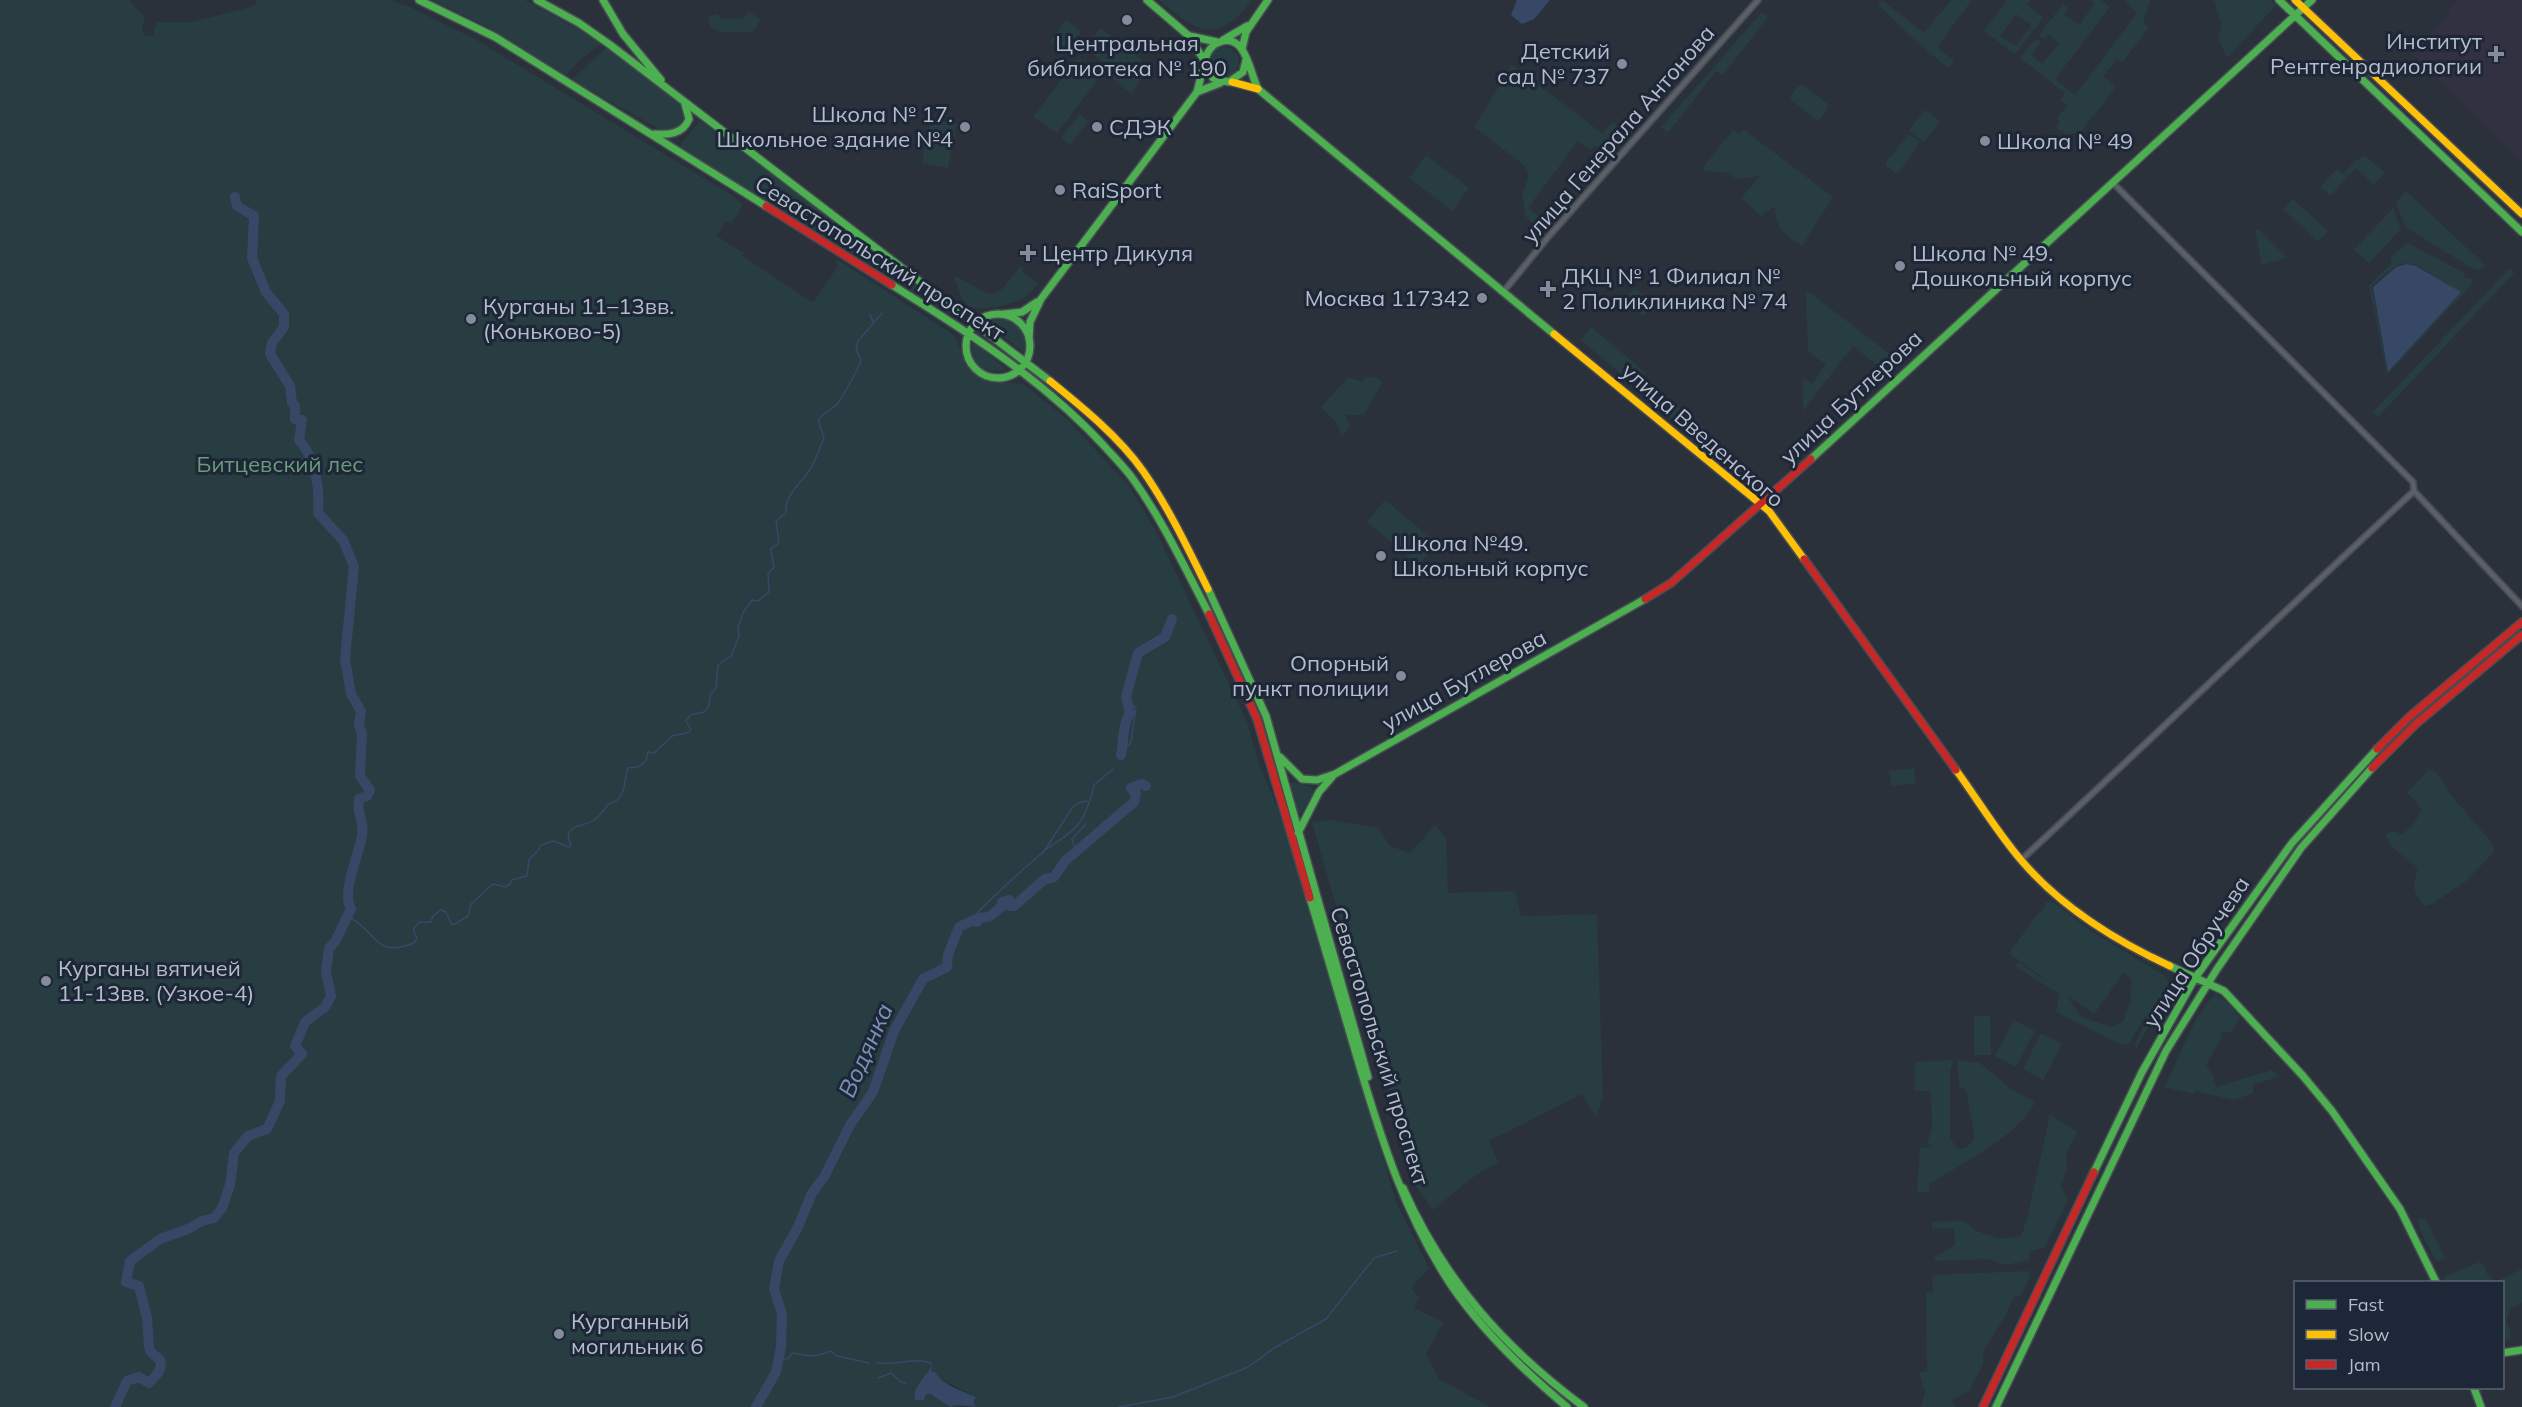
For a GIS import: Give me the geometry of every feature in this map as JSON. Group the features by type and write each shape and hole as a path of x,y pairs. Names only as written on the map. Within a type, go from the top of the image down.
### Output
{"main road":[{"name":"Севастопольский проспект","path":"419,0 495,37 969,333 1020,370 1084,424 1132,477 1167,531 1257,719 1377,1125 1401,1196 1428,1249 1472,1316 1506,1354 1567,1407"},
{"name":"Севастопольский проспект","path":"537,0 579,23 799,191 977,322 1091,415 1142,470 1174,522 1255,687 1276,752 1385,1135 1405,1194 1432,1246 1467,1297 1488,1322 1516,1352 1584,1407"},
{"path":"603,0 612,18 668,90"},
{"path":"1147,0 1190,36 1211,76 1226,82"},
{"path":"1197,92 1226,82 1244,72 1246,60 1242,48 1246,32 1268,0"},
{"path":"2280,0 2522,232"},
{"path":"2295,0 2522,214"},
{"name":"улица Бутлерова","path":"1276,752 1287,767 1302,780 1317,780 1335,774 1671,583 1762,504 2312,0"},
{"path":"1041,299 1022,312 990,315 977,322 969,333 966,348 967,356 975,368 987,374 999,376 1013,374 1020,370 1027,361 1030,322 1041,299 1197,92 1208,49 1251,22"},
{"path":"1190,36 1234,42 1242,48"},
{"name":"улица Введенского","path":"1246,60 1258,89"},
{"name":"улица Введенского","path":"1226,82 1258,89 1762,504 2021,860 2050,889 2092,922 2146,955 2224,991 2303,1076 2332,1111 2400,1209 2436,1281"},
{"path":"649,133 666,136 681,131 687,123 688,115 683,101"},
{"path":"998,314 1018,321 1029,339"},
{"name":"улица Обручева","path":"1983,1407 2142,1072 2195,978 2292,843 2364,762 2417,710 2522,622"},
{"name":"улица Обручева","path":"1996,1407 2166,1051 2208,983 2301,848 2372,768 2416,724 2522,634"},
{"name":"улица Бутлерова","path":"1298,833 1319,792 1335,774"},
{"path":"2504,1353 2522,1350"},
{"path":"2474,1389 2481,1407"}],"street":[{"name":"улица Генерала Антонова","path":"1504,291 1549,236 1758,0"},
{"path":"2112,182 2413,482 2414,491 2522,606"},
{"path":"2021,860 2414,491"},
{"path":"1224,646 1231,649 1234,642"},
{"path":"2100,1160 2104,1169 2111,1166"}],"shaded area":[{"path":"2458,0 2522,0 2522,160 2412,53 2451,12 2449,9"}],"green space":[{"name":"Битцевский лес","path":"0,0 131,0 130,2 145,17 142,28 144,35 153,36 157,22 193,22 254,6 257,0 389,0 410,7 475,39 730,194 742,203 742,207 732,223 725,221 717,236 813,303 838,266 835,264 838,260 955,336 966,364 978,377 987,381 1023,384 1068,420 1129,486 1156,531 1247,722 1260,767 1282,818 1396,1202 1429,1268 1411,1288 1419,1298 1414,1308 1443,1322 1426,1354 1439,1379 1490,1407 975,1407 976,1397 942,1379 931,1371 931,1367 917,1385 915,1400 925,1399 926,1394 961,1407 0,1407"},
{"path":"432,0 525,0 602,43 582,58 566,75 484,25"},
{"path":"1159,0 1252,0 1240,15 1228,24 1217,29 1207,29 1185,20"},
{"path":"1882,0 1924,33 1951,0 1972,0 1937,47 1954,61 1949,68 1921,46 1878,5"},
{"path":"2007,0 2030,0 2027,5 2043,17 2034,30 2028,30 2031,25 2016,14 2000,36 2016,46 2027,31 2033,31 2015,54 1984,31"},
{"path":"2091,0 2101,0 2110,7 2055,79 2075,95 2137,13 2124,0 2150,0 2143,23 2149,28 2122,63 2117,59 2103,76 2116,87 2080,133 2065,134 2056,128 2060,122 2056,119 2067,106 2060,100 2065,93 2020,58 2036,38 2041,42 2031,55 2042,64 2059,43 2048,34 2044,39 2039,35 2063,4 2068,8 2064,14 2079,25 2095,3"},
{"path":"2214,0 2270,0 2276,5 2227,58 2218,37 2222,26"},
{"path":"749,11 761,20 752,32 721,32 710,27 708,17 716,14 723,19 744,18"},
{"path":"1762,12 1768,17 1723,75 1716,71 1668,133 1661,127"},
{"path":"1066,20 1081,31 1065,53 1050,42"},
{"path":"1100,28 1140,58 1143,73 1131,94 1105,72 1108,66 1086,48"},
{"path":"607,47 683,107 685,117 680,128 665,132 572,80"},
{"path":"1224,47 1235,51 1239,62 1235,73 1224,77 1213,73 1209,62 1213,51"},
{"path":"1078,58 1100,77 1057,133 1033,117"},
{"path":"1512,65 1603,134 1612,122 1630,135 1611,157 1595,145 1590,150 1578,141 1528,208 1541,218 1536,225 1526,217 1522,195 1529,174 1524,165 1474,127"},
{"path":"1803,85 1828,104 1828,109 1820,119 1816,120 1791,100 1798,86"},
{"path":"1925,110 1940,121 1924,142 1909,130"},
{"path":"1079,114 1089,121 1070,145 1061,138"},
{"path":"931,119 956,124 948,168 922,163"},
{"path":"700,121 963,318 961,321 681,147 682,142"},
{"path":"1743,129 1833,197 1802,246 1782,230 1777,220 1775,206 1761,216 1741,198 1760,176 1736,179 1729,173 1702,169 1733,130 1739,134"},
{"path":"1909,134 1919,141 1919,144 1896,173 1886,166 1886,162"},
{"path":"1426,155 1469,188 1452,211 1409,178"},
{"path":"2365,156 2385,173 2374,185 2356,168 2330,196 2320,187 2337,169 2343,174 2355,161"},
{"path":"2406,191 2485,265 2484,268 2477,270 2470,267 2405,227 2396,202"},
{"path":"2293,199 2328,231 2318,242 2283,209"},
{"path":"2393,208 2401,229 2369,263 2354,250"},
{"path":"2258,229 2287,258 2262,265 2255,230"},
{"path":"2408,243 2466,274 2464,277 2472,279 2473,283 2387,375 2369,285 2391,264 2391,257","holes":["2406,263 2416,265 2461,292 2388,373 2372,286 2395,266"]},
{"path":"1020,266 1024,268 1022,272 1038,283 1025,297 996,307 979,309 967,305 954,276 991,294 1002,288"},
{"path":"2510,268 2514,273 2378,417 2373,412"},
{"path":"1635,288 1654,304 1644,316 1624,301"},
{"path":"1806,290 1890,354 1899,343 1905,349 1884,371 1853,346 1803,411 1803,378 1812,384 1826,364 1808,352"},
{"path":"1000,318 1012,322 1021,329 1025,339 1024,352 988,325 988,322"},
{"path":"1591,327 1646,373 1635,386 1581,340"},
{"path":"975,343 1005,370 986,369 981,366 972,351 972,344"},
{"path":"1372,376 1383,382 1363,415 1346,415 1350,427 1342,436 1335,421 1321,407 1348,377 1363,382 1365,378"},
{"path":"1645,381 1686,414 1682,420 1689,425 1694,419 1704,428 1701,435 1696,437 1693,435 1638,391"},
{"path":"1385,500 1437,543 1419,565 1367,522"},
{"path":"1914,768 1916,783 1891,786 1889,771"},
{"path":"2429,769 2437,773 2450,794 2493,844 2493,853 2466,881 2432,904 2425,906 2414,888 2418,868 2393,848 2385,834 2393,831 2401,834 2416,821 2421,810 2418,803 2407,793"},
{"path":"1293,782 1311,787 1314,792 1301,813 1296,813 1288,784"},
{"path":"1331,820 1378,828 1390,846 1410,853 1435,825 1446,839 1448,893 1515,891 1521,916 1597,914 1603,1098 1596,1117 1582,1094 1489,1141 1498,1162 1469,1180 1433,1210 1417,1187 1312,822"},
{"path":"2046,902 2053,902 2091,931 2165,976 2172,986 2136,1049 2135,1044 2146,1021 2146,1015 2128,1045 2119,1044 2056,1012 2059,994 2015,966 2018,962 2053,985 2009,953 2040,911 2042,912","holes":["2124,972 2132,980 2130,1002 2123,1022 2111,1027 2081,1017 2067,995 2094,1014"]},
{"path":"2215,995 2227,1002 2240,1017 2231,1032 2221,1033 2222,1037 2206,1065 2211,1071 2216,1087 2272,1070 2280,1076 2253,1085 2253,1093 2234,1100 2165,1087 2193,1026"},
{"path":"1974,1016 1990,1016 1991,1055 1974,1055"},
{"path":"2014,1020 2035,1031 2016,1067 1995,1056"},
{"path":"2041,1033 2062,1044 2043,1080 2023,1069"},
{"path":"1953,1060 1950,1072 1950,1138 1958,1149 1966,1148 1975,1138 1966,1091 1959,1086 1957,1060 1980,1063 2011,1089 2035,1102 2017,1125 1991,1146 1934,1181 1929,1185 1929,1192 1917,1192 1920,1148 1933,1146 1927,1144 1932,1127 1931,1091 1915,1091 1915,1062"},
{"path":"2050,1114 2077,1132 2066,1154 2067,1168 2061,1187 2068,1200 2045,1247 2030,1251 2029,1260 2006,1265 1988,1259 1936,1261 1934,1257 1955,1245 1954,1228 1932,1229 1932,1222 1965,1221 1976,1231 2001,1239 2021,1236 2027,1219"},
{"path":"2421,1218 2426,1220 2445,1258 2437,1261 2419,1225 2418,1221"},
{"path":"2480,1262 2494,1281 2446,1281 2443,1277"},
{"path":"2522,1269 2522,1303 2510,1309 2506,1321 2511,1338 2504,1340 2504,1281 2497,1281"},
{"path":"2028,1271 2031,1275 2020,1297 2014,1296 2006,1315 1983,1351 1983,1364 1970,1390 1952,1400 1956,1407 1921,1407 1925,1393 1919,1373 1927,1371 1926,1293 1933,1292 1932,1275"}],"water":[{"path":"1517,0 1550,0 1534,19 1522,24 1511,15"},
{"path":"2407,264 2416,266 2461,292 2388,372 2373,287 2396,267"},
{"path":"932,1365 931,1371 939,1378 954,1388 976,1397 975,1407 955,1405 951,1407 930,1394 926,1394 924,1400 915,1400 917,1386"}],"waterway":[{"path":"115,1407 127,1381 139,1377 149,1383 161,1366 160,1360 149,1347 147,1318 139,1286 126,1282 130,1261 160,1239 214,1218 222,1208 230,1185 234,1153 248,1136 267,1129 280,1101 281,1076 302,1054 295,1046 305,1022 325,1007 331,996 326,972 329,948 335,942 351,909 348,902 349,884 363,831 359,799 367,796 370,790 360,776 361,711 351,694 345,659 354,566 343,540 318,513 316,474 299,440 302,420 295,419 295,406 292,403 290,386 270,354 272,343 284,327 284,314 266,292 252,258 254,216 237,206 235,197"},
{"path":"349,917 377,941 391,948 414,943 417,938 413,930 419,922 431,922 433,916 441,910 446,912 451,924 455,924 468,916 471,904 493,884 505,887 512,880 527,876 529,859 541,845 553,841 569,847 571,844 568,838 571,830 594,820 610,803 621,796 628,768 638,767 646,761 648,752 654,753 672,736 691,730 686,721 690,715 704,712 709,706 710,695 716,688 718,665 731,656 739,636 738,627 744,611 752,600 758,601 769,592 768,574 774,567 771,549 779,543 776,521 786,513 791,494 811,468 818,453 824,438 819,419 838,403 858,369 861,360 856,350 858,341 882,313"},
{"path":"870,314 873,322"},
{"name":"Водянка","path":"1121,755 1124,728 1130,713 1126,697 1138,653 1165,637 1172,619"},
{"path":"1121,755 1131,742 1136,708 1126,697"},
{"name":"Водянка","path":"967,923 1027,866 1077,826 1086,810 1094,785 1113,769"},
{"name":"Водянка","path":"756,1407 776,1372 781,1347 782,1314 774,1289 779,1261 798,1227 812,1193 824,1177 850,1125 873,1092 894,1031 923,979 947,967 948,955 959,927 990,916 1002,906 1002,902 1009,900 1009,906 1014,906 1045,879 1054,877 1065,861 1134,802 1136,794 1131,788 1142,784 1146,786"},
{"path":"1043,853 1072,808 1078,803 1087,801"},
{"path":"1078,850 1072,839 1086,824"},
{"path":"1119,1407 1173,1397 1248,1367 1274,1348 1326,1319 1374,1258 1397,1251"},
{"path":"779,1360 787,1359 793,1353 813,1356 831,1351 837,1356 869,1363"},
{"path":"877,1363 919,1361 932,1364"},
{"path":"878,1378 891,1373 901,1382 906,1383"}],"traffic: fast":[{"path":"419,0 495,37 766,206"},
{"path":"537,0 579,23 609,44 1050,381"},
{"path":"603,0 623,34 661,80"},
{"path":"1147,0 1189,36 1204,60"},
{"path":"1242,49 1246,32 1268,0"},
{"path":"2279,0 2522,232"},
{"path":"1811,459 2312,0"},
{"path":"1223,40 1247,26"},
{"path":"1190,36 1217,42"},
{"path":"1246,60 1243,72 1229,82 1213,78 1204,64 1207,53 1214,45 1229,41 1236,43 1246,56 1258,89 1554,334"},
{"path":"1029,339 1030,322 1041,299 1197,92 1204,65"},
{"path":"1197,92 1220,83"},
{"path":"655,134 670,134 683,128 689,119 685,104"},
{"path":"892,285 949,321 1032,379 1106,448 1130,475 1154,511 1209,614"},
{"path":"1004,314 1022,312 1037,302"},
{"path":"998,314 1016,320 1024,328 1030,346 1024,364 1016,372 998,378 980,372 972,364 966,346 972,328 980,320 998,314"},
{"path":"1208,589 1266,716 1368,1077"},
{"path":"1280,757 1302,779 1317,780 1335,774 1645,599"},
{"path":"2094,1172 2142,1072 2195,978 2292,843 2377,749"},
{"path":"1996,1407 2166,1051 2217,969 2301,848 2372,768"},
{"path":"1298,833 1319,792 1332,777"},
{"path":"1310,898 1377,1122 1408,1206 1421,1233 1451,1285 1490,1335 1567,1407"},
{"path":"2170,966 2224,991 2303,1076 2332,1111 2400,1209 2436,1281"},
{"path":"1403,1188 1437,1253 1478,1310 1527,1360 1584,1407"},
{"path":"2504,1353 2522,1350"},
{"path":"2474,1389 2481,1407"}],"traffic: slow":[{"path":"2295,0 2522,214"},
{"path":"1232,82 1258,89"},
{"path":"1554,334 1769,511 1804,559"},
{"path":"1050,381 1111,434 1143,471 1170,514 1208,589"},
{"path":"1956,770 2012,849 2036,877 2071,907 2109,934 2170,966"}],"traffic: jam":[{"path":"766,206 892,285"},
{"path":"1645,599 1671,583 1811,459"},
{"path":"1804,559 1956,770"},
{"path":"1209,614 1257,719 1310,898"},
{"path":"2377,749 2409,717 2522,622"},
{"path":"2372,768 2416,724 2522,635"},
{"path":"1983,1407 2094,1172"}],"place":[{"name":"Центральная библиотека № 190","path":"1127,20"},
{"name":"Институт Рентгенрадиологии","path":"2496,54"},
{"name":"Детский сад № 737","path":"1622,64"},
{"name":"Школа № 17. Школьное здание №4","path":"965,127"},
{"name":"СДЭК","path":"1097,127"},
{"name":"Школа № 49","path":"1985,141"},
{"name":"RaiSport","path":"1060,190"},
{"name":"Центр Дикуля","path":"1028,253"},
{"name":"Школа № 49. Дошкольный корпус","path":"1900,266"},
{"name":"ДКЦ № 1 Филиал № 2 Поликлиника № 74","path":"1548,289"},
{"name":"Москва 117342","path":"1482,298"},
{"name":"Курганы 11–13вв. (Коньково-5)","path":"471,319"},
{"name":"Школа №49. Школьный корпус","path":"1381,556"},
{"name":"Опорный пункт полиции","path":"1401,676"},
{"name":"Курганы вятичей 11-13вв. (Узкое-4)","path":"46,981"},
{"name":"Курганный могильник 6","path":"559,1334"}]}
